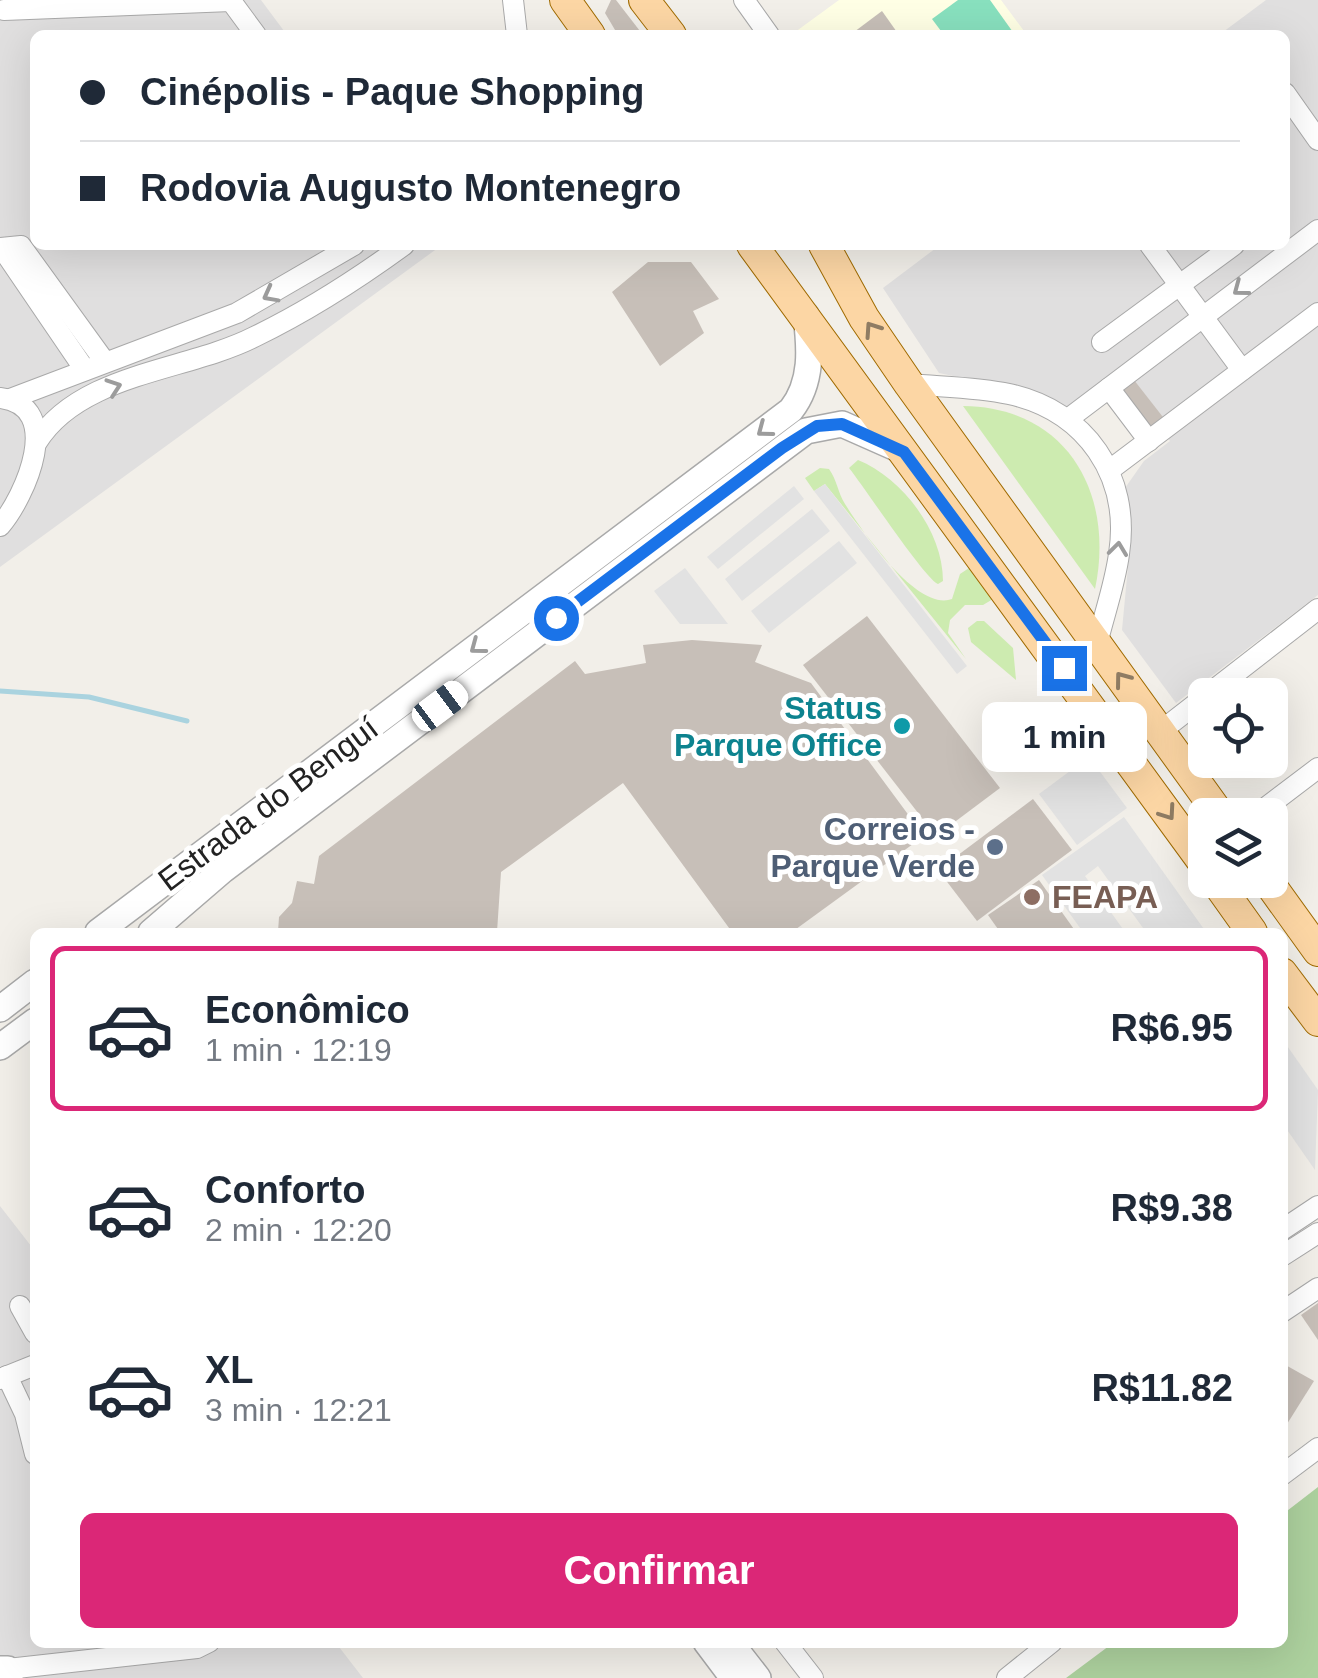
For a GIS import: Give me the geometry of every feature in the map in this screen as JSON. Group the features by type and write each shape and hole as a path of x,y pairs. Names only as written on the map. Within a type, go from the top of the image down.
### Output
{"main road":[{"path":"565,0 586,30"},
{"path":"644,0 667,30"},
{"path":"756,250 1188,843"},
{"path":"827,250 864,318 909,384 1208,798"},
{"path":"1228,898 1249,928"},
{"path":"1280,898 1318,951"},
{"path":"1288,981 1318,1021"}],"street":[{"path":"513,0 516,30"},
{"path":"744,0 765,30"},
{"path":"6,5 230,1 252,30"},
{"path":"1290,100 1318,140"},
{"path":"1068,419 1318,230"},
{"path":"3,248 105,362"},
{"path":"37,442 30,420 5,399 196,332 324,266 347,250"},
{"path":"0,526 23,492 37,442 48,424 90,395 251,339 338,293 397,250"},
{"path":"1154,250 1242,370"},
{"path":"1102,342 1227,250"},
{"path":"47,298 84,370"},
{"path":"237,313 251,339"},
{"path":"1111,468 1318,313"},
{"path":"806,315 809,366 800,395 818,405 826,424 856,428 904,452"},
{"path":"196,332 208,354"},
{"path":"909,384 1007,394 1039,403 1068,419 1097,445 1111,468 1121,518 1119,555 1097,644"},
{"path":"1108,388 1149,441"},
{"name":"Estrada do Benguí","path":"162,928 374,740 790,410 800,395"},
{"name":"Estrada do Benguí","path":"103,928 214,841 374,740 782,448 826,424"},
{"path":"1161,731 1318,609"},
{"path":"1278,798 1318,768"},
{"path":"160,928 146,913 195,874 214,841"},
{"path":"0,1009 30,986"},
{"path":"0,1047 30,1025"},
{"path":"1288,1226 1318,1206"},
{"path":"1288,1252 1318,1233"},
{"path":"1288,1308 1318,1288"},
{"path":"20,1306 30,1324"},
{"path":"30,1366 4,1377 26,1414 30,1432"},
{"path":"1288,1470 1318,1448"},
{"path":"6,1672 60,1652 197,1648"},
{"path":"710,1648 733,1678"},
{"path":"735,1648 758,1678"},
{"path":"790,1648 812,1678"},
{"path":"1007,1678 1044,1648"}],"shaded area":[{"path":"0,0 261,0 283,30 30,30 30,250 435,250 0,567"},
{"path":"839,0 1001,0 1023,30 798,30"},
{"path":"1266,0 1318,0 1318,595 1209,678 1188,678 1188,694 1176,703 1122,630 1132,524 1125,488 1144,461 1170,441 1115,376 1067,407 1033,393 939,373 883,288 933,250 1290,250 1290,30 1226,30"},
{"path":"825,484 967,666 957,674 814,491"},
{"path":"794,486 804,499 718,569 707,557"},
{"path":"812,509 830,531 742,601 725,579"},
{"path":"839,541 857,563 769,633 751,611"},
{"path":"685,568 728,624 680,624 654,591"},
{"path":"1089,757 1127,808 1077,845 1039,794"},
{"path":"1124,817 1203,928 1143,928 1098,866 1085,876 1122,928 1080,928 1042,875"},
{"path":"1288,1047 1318,1090 1315,1170 1288,1131"},
{"path":"0,1206 30,1245 30,1648 340,1648 363,1678 0,1678"}],"green space":[{"path":"958,0 990,0 1011,30 940,30 932,19"},
{"path":"963,406 1000,410 1031,422 1056,440 1076,463 1090,490 1098,521 1095,589"},
{"path":"858,460 890,479 917,508 936,544 943,581 938,584 921,567 849,468"},
{"path":"820,468 829,469 845,504 868,537 825,484 814,491 805,478"},
{"path":"887,561 907,582 938,600 952,599 960,574 969,568 993,599 983,605 965,605 950,620 948,633 966,659"},
{"path":"984,621 1013,648 1016,680 971,642 968,628"},
{"path":"1318,1487 1318,1678 1066,1678 1106,1648 1288,1648 1288,1510"}],"building":[{"path":"611,0 616,0 639,30 615,30 605,13"},
{"path":"882,11 895,30 857,30"},
{"path":"648,262 691,262 719,299 693,311 704,333 660,366 612,292"},
{"path":"1134,380 1166,421 1148,435 1116,393"},
{"name":"Status Parque Office","path":"867,616 1000,788 936,836 803,665"},
{"path":"692,640 762,645 755,662 811,683 924,836 798,928 729,928 623,783 501,872 497,928 278,928 279,917 292,903 297,881 314,884 319,856 575,661 585,674 646,663 643,645"},
{"path":"1033,799 1072,850 977,921 938,870"},
{"name":"FEAPA","path":"1039,880 1073,928 997,928 988,915"},
{"path":"1318,1303 1318,1340 1301,1315"},
{"path":"1288,1366 1314,1381 1288,1422"}],"waterway":[{"path":"0,691 89,697 187,721"}],"place":[{"name":"Status Parque Office","path":"902,726"},
{"name":"Correios - Parque Verde","path":"995,847"},
{"name":"FEAPA","path":"1032,897"}],"route":[{"path":"556,618 806,431 826,424 842,424 904,452 1064,668"}]}
